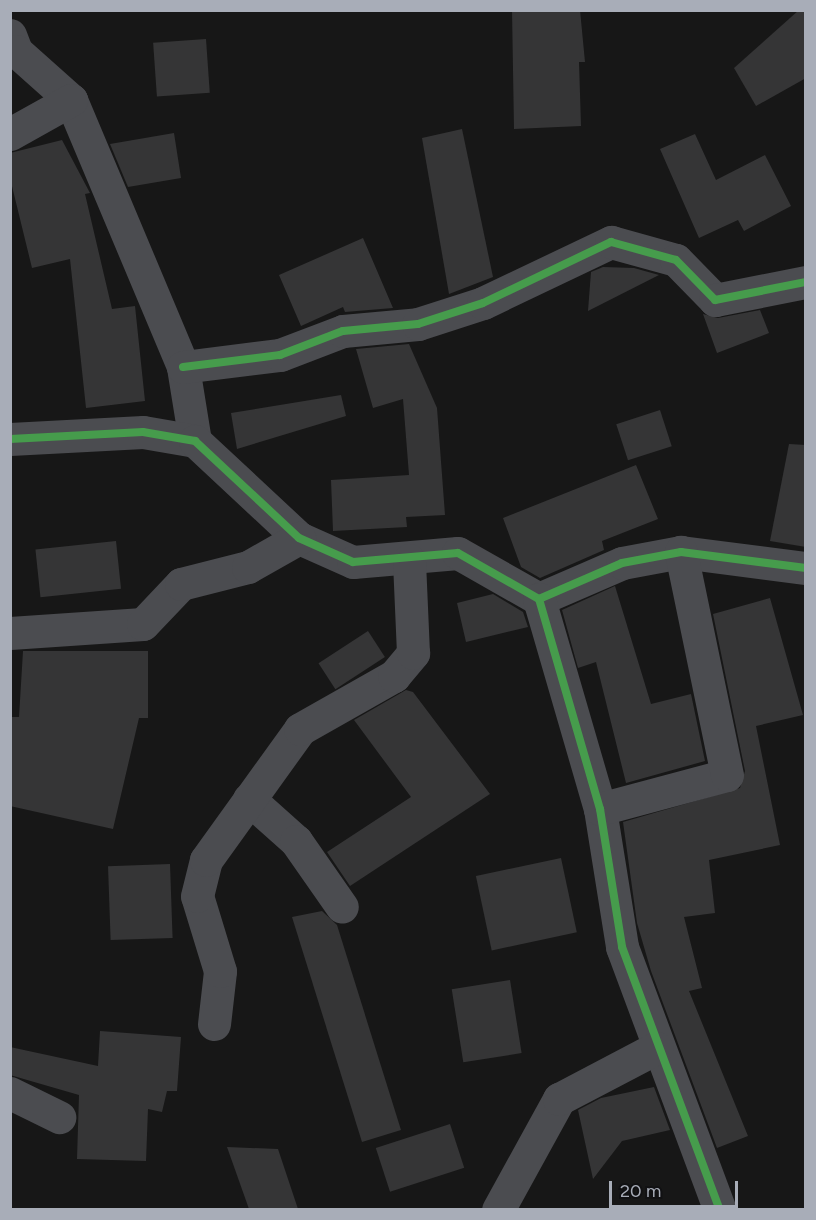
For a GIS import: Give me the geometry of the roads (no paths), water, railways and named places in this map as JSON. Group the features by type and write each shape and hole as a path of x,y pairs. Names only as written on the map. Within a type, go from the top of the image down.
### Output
{"street":[{"path":"10,35 16,51 71,100 183,367 195,441"},
{"path":"10,134 71,100"},
{"path":"183,367 280,355 343,331 418,324 483,303 611,242 676,260 715,300 806,282"},
{"path":"10,439 143,432 195,441 299,538 353,562 409,560 458,552 539,599 600,809 622,947 656,1048 720,1209"},
{"path":"10,633 143,624 181,584 248,567 299,538"},
{"path":"539,599 622,563 681,552 806,568"},
{"path":"600,809 727,775 681,552"},
{"path":"214,1024 220,971 197,896 206,860 300,729 394,676 413,653 409,560"},
{"path":"249,799 296,841 342,907"},
{"path":"498,1209 559,1099 656,1048"},
{"path":"10,1093 59,1117"}]}
